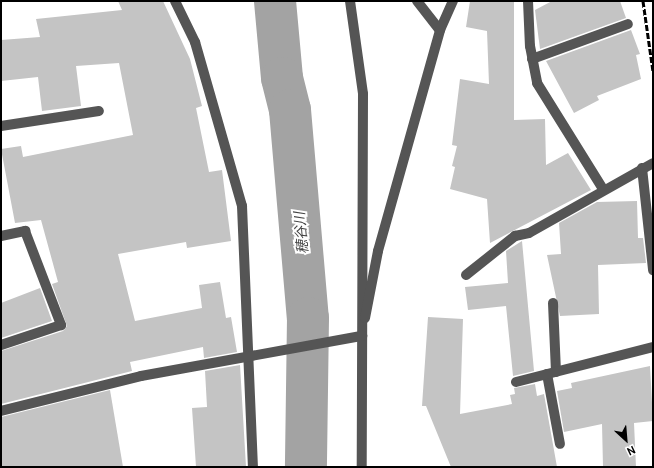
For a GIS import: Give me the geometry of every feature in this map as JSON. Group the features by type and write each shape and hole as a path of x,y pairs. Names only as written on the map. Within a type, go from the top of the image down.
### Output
{"street":[{"path":"175,1 194,42 242,206 253,354 253,467"},
{"path":"350,1 363,94 362,467"},
{"path":"417,1 440,30"},
{"path":"362,336 378,251 440,30 453,1"},
{"path":"528,1 532,59 537,83 603,188"},
{"path":"532,59 628,24"},
{"path":"1,126 99,111"},
{"path":"466,275 515,236 529,233 603,188 653,163"},
{"path":"642,168 653,270"},
{"path":"1,236 25,232 61,325 1,345"},
{"path":"553,303 551,373 560,444"},
{"path":"1,411 141,376 253,354 362,336"},
{"path":"516,382 653,347"}],"building":[{"path":"118,1 163,1 190,59 202,106 196,108 209,172 222,170 231,241 187,248 186,242 118,254 135,321 202,308 199,285 220,282 226,318 231,317 237,352 204,358 203,347 130,362 132,371 1,404 1,351 63,331 67,326 52,284 58,282 41,220 15,223 1,149 21,146 23,157 133,135 119,63 76,66 81,106 42,111 38,77 1,81 1,40 40,37 36,19 122,10"},
{"path":"470,1 514,1 514,120 545,119 546,165 568,153 591,190 490,243 487,199 450,189 455,167 452,166 457,146 452,145 460,79 489,84 487,31 466,27"},
{"path":"552,1 620,1 626,18 540,49 535,10"},
{"path":"631,30 640,54 636,55 641,79 597,96 599,100 574,113 546,61"},
{"path":"637,201 638,238 643,238 646,263 598,265 599,314 560,316 547,255 561,254 559,223 597,202"},
{"path":"522,241 534,371 513,376 506,306 468,310 465,287 508,283 506,251"},
{"path":"40,288 52,321 1,338 1,303"},
{"path":"428,317 463,319 460,414 512,404 510,395 515,394 514,388 535,384 537,396 544,394 557,467 451,467 426,406 422,406"},
{"path":"240,365 246,467 196,467 192,408 207,407 205,371"},
{"path":"650,366 653,421 634,423 636,467 603,467 602,424 564,432 557,391 572,388 571,383"},
{"path":"110,390 123,467 1,467 1,417"}],"waterway":[{"name":"穂谷川","path":"275,1 282,78 290,110 308,318 306,467"}],"railway":[{"path":"643,1 653,71"}]}
